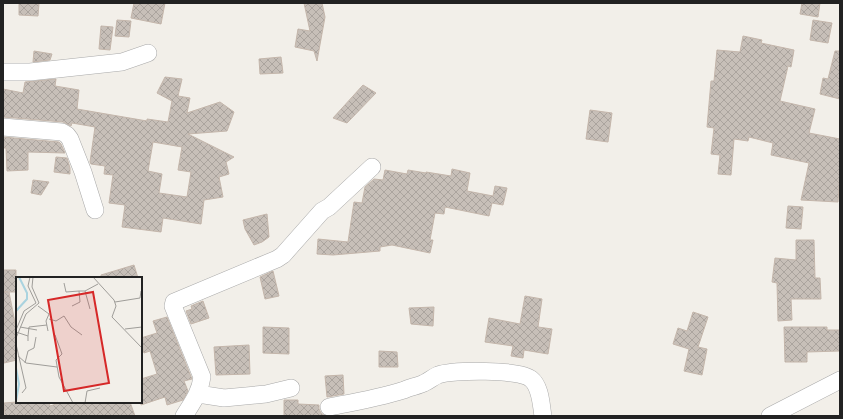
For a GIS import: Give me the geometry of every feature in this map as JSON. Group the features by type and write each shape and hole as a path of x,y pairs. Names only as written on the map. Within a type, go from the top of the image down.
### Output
{"street":[{"path":"3,72 30,72 122,62 148,53"},
{"path":"3,127 62,132 67,135 83,172 95,210"},
{"path":"184,416 198,394 201,387 202,377 173,306 174,302 277,259 283,255 322,211 329,207 372,167"},
{"path":"329,406 386,396 424,384 438,375 458,372 493,372 520,374 532,379 536,385 540,397 543,416"},
{"path":"770,416 840,380"},
{"path":"198,394 224,398 266,394 291,388"}],"building":[{"path":"19,3 39,3 38,16 19,15"},
{"path":"134,3 165,3 161,24 131,18"},
{"path":"304,3 322,3 325,17 317,61 314,51 295,47 298,29 310,31"},
{"path":"802,3 820,3 818,17 800,14"},
{"path":"117,20 131,21 129,37 115,36"},
{"path":"813,20 832,23 828,43 810,40"},
{"path":"101,26 113,27 110,50 99,49"},
{"path":"743,36 762,40 761,43 794,50 791,67 788,66 780,101 815,109 809,133 840,139 838,202 801,200 809,163 771,155 773,143 749,137 748,141 734,139 731,175 718,174 720,155 711,154 714,128 707,127 711,81 714,81 717,50 740,52"},
{"path":"34,51 52,54 50,60 33,62"},
{"path":"835,51 840,51 840,99 820,94 823,78 828,79"},
{"path":"281,57 283,73 260,74 259,59"},
{"path":"165,77 182,79 178,96 190,98 187,113 220,102 234,112 227,131 188,134 234,157 226,162 229,174 219,177 223,197 204,200 201,224 163,218 161,232 122,227 125,205 109,203 113,175 104,174 105,166 91,164 90,162 95,127 72,123 71,126 63,122 3,117 3,89 23,93 25,82 56,79 55,86 79,90 77,109 147,121 147,119 168,122 172,101 157,93","holes":["153,142 182,147 178,170 191,172 187,197 159,193 162,174 148,171"]},
{"path":"363,85 376,93 347,123 333,118"},
{"path":"590,110 612,113 608,142 586,139"},
{"path":"3,137 59,142 65,153 28,152 28,170 7,171 6,148 3,148"},
{"path":"56,157 67,158 70,174 54,172"},
{"path":"452,169 470,173 467,191 493,196 495,186 507,188 503,205 492,203 489,216 445,207 444,214 435,213 430,240 433,240 430,253 392,245 380,247 380,251 333,255 317,254 318,239 348,242 354,202 362,203 365,187 374,179 383,180 385,170 407,174 408,170 451,176"},
{"path":"33,180 49,182 41,195 31,193"},
{"path":"788,206 803,207 801,229 786,228"},
{"path":"267,214 269,237 254,245 245,229 243,220"},
{"path":"796,240 814,240 815,278 820,278 821,299 791,299 792,320 778,321 777,283 772,282 775,258 796,260"},
{"path":"134,265 138,277 101,277 101,275"},
{"path":"3,270 16,270 16,292 9,292 16,328 16,360 4,363"},
{"path":"273,271 279,296 265,299 260,277"},
{"path":"525,296 542,299 538,327 552,329 548,354 524,350 523,358 511,356 513,346 485,342 489,318 520,324"},
{"path":"203,301 209,318 191,324 186,311 192,309 191,306"},
{"path":"434,307 433,326 411,324 409,308"},
{"path":"693,312 708,317 698,347 707,349 702,375 684,371 689,349 673,344 678,328 687,331"},
{"path":"167,317 192,379 184,381 188,391 183,400 167,405 165,397 141,405 142,379 157,374 150,351 144,353 142,347 142,338 157,333 153,321"},
{"path":"263,327 289,328 289,354 263,353"},
{"path":"784,327 827,327 827,330 840,330 840,351 807,352 807,362 785,362"},
{"path":"249,345 250,374 216,375 214,347"},
{"path":"379,351 397,352 398,367 379,367"},
{"path":"343,375 344,394 327,397 325,376"},
{"path":"284,400 298,400 298,404 319,405 321,413 325,416 284,416"},
{"path":"4,403 49,403 50,406 59,403 130,403 135,416 5,416"}]}
